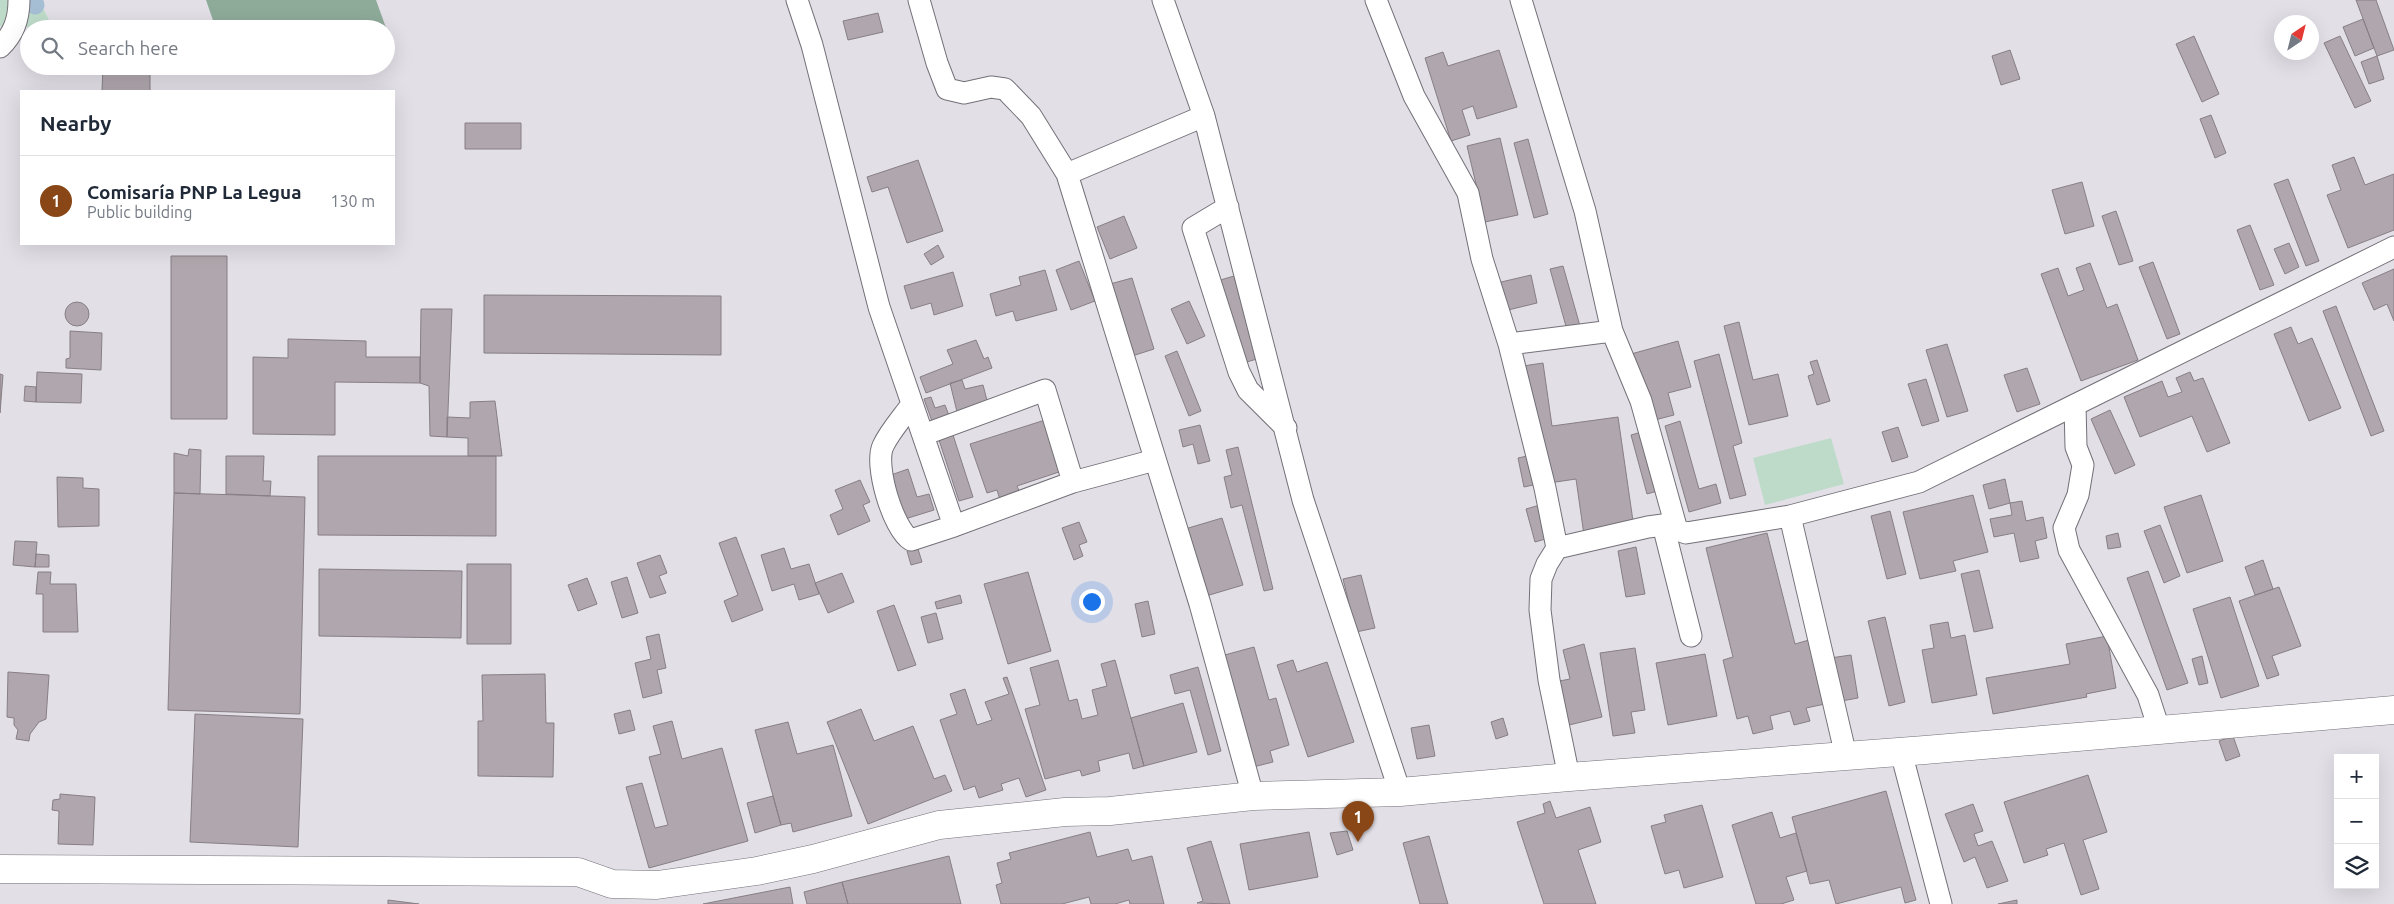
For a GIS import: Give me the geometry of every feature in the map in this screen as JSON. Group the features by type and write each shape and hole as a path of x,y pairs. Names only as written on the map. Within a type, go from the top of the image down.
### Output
{"main road":[{"path":"0,869 578,872 612,884 657,886 757,871 813,859 939,825 1065,812 1110,811 1253,796 1400,792 2394,710"}],"street":[{"path":"0,47 11,37 19,15 19,0"},
{"path":"797,0 815,55 879,308 954,526"},
{"path":"919,0 937,63 947,89 964,93 991,87 1005,89 1031,116 1067,174 1200,604 1253,796"},
{"path":"1163,0 1204,116 1286,428 1303,500 1400,792"},
{"path":"1376,0 1414,96 1468,193 1482,259 1509,344 1546,488 1557,548 1547,564 1541,579 1540,610 1549,680 1569,777"},
{"path":"1521,0 1585,211 1612,331 1641,401 1670,528 1691,636"},
{"path":"1067,174 1204,116"},
{"path":"1228,208 1193,228 1239,372 1248,390 1286,428"},
{"path":"1557,548 1648,526 1670,528 1686,533 1790,516 1919,482 2394,247"},
{"path":"1509,344 1612,331"},
{"path":"923,435 1045,390 1073,482"},
{"path":"912,404 882,447 880,458 882,475 894,514 901,530 911,540 1073,482 1155,460"},
{"path":"2075,406 2076,447 2083,465 2078,495 2064,528 2069,550 2148,695 2159,729"},
{"path":"1790,516 1846,756"},
{"path":"1900,752 1941,904"}],"green space":[{"path":"0,0 39,0 49,20 20,20 20,27 0,26"},
{"path":"206,0 376,0 383,20 213,20"},
{"path":"1831,438 1844,484 1765,505 1753,458"}],"building":[{"path":"2356,0 2376,0 2394,50 2377,56"},
{"path":"878,13 883,32 848,40 843,21"},
{"path":"2363,19 2374,48 2355,56 2343,27"},
{"path":"2194,36 2219,94 2202,102 2176,44"},
{"path":"2340,36 2371,101 2355,108 2324,43"},
{"path":"1499,50 1517,107 1477,119 1473,106 1462,110 1470,135 1451,141 1425,58 1443,52 1448,66"},
{"path":"2010,50 2020,79 2001,85 1992,56"},
{"path":"2377,56 2384,79 2369,84 2361,62"},
{"path":"103,75 150,75 150,90 102,90"},
{"path":"2211,115 2226,153 2215,158 2200,119"},
{"path":"465,123 521,123 521,149 465,149"},
{"path":"1500,138 1518,215 1485,222 1467,146"},
{"path":"1528,139 1548,214 1534,218 1514,143"},
{"path":"2354,157 2365,185 2394,174 2394,230 2348,248 2327,195 2341,190 2332,165"},
{"path":"918,160 943,231 907,243 888,187 872,192 867,177"},
{"path":"2288,179 2319,261 2306,266 2274,184"},
{"path":"2082,182 2094,226 2065,234 2052,190"},
{"path":"2116,211 2133,261 2119,265 2102,216"},
{"path":"1124,216 1137,248 1110,259 1097,227"},
{"path":"2250,225 2274,285 2260,290 2237,230"},
{"path":"2289,243 2299,267 2285,274 2274,249"},
{"path":"938,245 944,257 931,265 924,254"},
{"path":"171,256 227,256 227,419 171,419"},
{"path":"1079,261 1095,301 1071,310 1056,270"},
{"path":"2153,262 2180,334 2167,339 2139,267"},
{"path":"2090,263 2107,308 2117,304 2138,360 2081,381 2041,274 2058,268 2068,296 2084,290 2076,268"},
{"path":"1563,266 1580,326 1567,330 1550,269"},
{"path":"2394,269 2394,321 2387,304 2374,310 2362,283"},
{"path":"1045,270 1057,310 1016,321 1013,311 996,316 990,294 1021,285 1019,277"},
{"path":"953,272 963,306 934,315 931,303 911,309 904,286"},
{"path":"1531,275 1537,303 1504,311 1497,283"},
{"path":"1234,276 1257,359 1240,364 1217,281"},
{"path":"1132,278 1154,349 1132,356 1110,284"},
{"path":"484,295 721,296 721,355 484,353"},
{"path":"1189,301 1205,336 1187,344 1171,309"},
{"path":"77,302 86,305 89,314 86,323 77,326 68,323 65,314 68,305"},
{"path":"2336,306 2384,431 2371,436 2323,311"},
{"path":"421,309 452,309 447,437 430,436 429,386 420,383"},
{"path":"1739,322 1753,380 1778,374 1788,416 1749,425 1724,326"},
{"path":"2291,327 2298,344 2312,338 2341,408 2309,421 2274,334"},
{"path":"70,331 102,333 101,370 66,368 66,359 70,358"},
{"path":"288,339 366,341 366,357 420,357 420,383 335,382 335,435 253,434 253,357 288,358"},
{"path":"976,340 984,359 988,357 992,368 926,393 920,377 953,364 947,350"},
{"path":"1678,341 1691,387 1668,393 1674,415 1651,421 1631,354"},
{"path":"1947,344 1968,411 1947,417 1926,350"},
{"path":"1177,351 1201,411 1189,416 1165,356"},
{"path":"1719,354 1742,443 1733,446 1746,495 1730,499 1694,361"},
{"path":"1817,360 1830,401 1817,405 1808,376 1814,374 1810,362"},
{"path":"1543,363 1552,426 1618,417 1634,528 1584,535 1576,479 1549,483 1523,366"},
{"path":"2027,368 2040,404 2017,412 2004,375"},
{"path":"37,372 82,374 81,403 36,402"},
{"path":"2190,372 2194,381 2203,378 2230,443 2207,452 2192,416 2140,437 2124,397 2162,381 2168,397 2182,392 2176,378"},
{"path":"0,374 3,375 0,413"},
{"path":"1926,379 1939,421 1922,426 1908,384"},
{"path":"962,380 965,389 983,385 989,408 958,416 950,383"},
{"path":"25,386 36,387 36,402 24,401"},
{"path":"931,397 935,408 945,405 951,421 934,427 924,399"},
{"path":"495,401 502,456 468,456 468,438 447,437 447,417 470,418 470,402"},
{"path":"2110,410 2135,465 2115,474 2091,419"},
{"path":"1045,420 1062,471 1017,486 1020,493 1000,500 997,490 987,493 970,444"},
{"path":"1680,421 1699,489 1716,484 1721,503 1689,512 1665,426"},
{"path":"1200,425 1210,461 1198,464 1193,444 1183,447 1179,430"},
{"path":"1898,427 1908,457 1892,462 1882,432"},
{"path":"1645,431 1661,490 1647,494 1631,435"},
{"path":"953,435 973,497 959,501 939,440"},
{"path":"1238,447 1273,589 1264,591 1242,505 1231,508 1224,477 1232,475 1226,450"},
{"path":"189,449 201,450 200,494 174,493 174,453 188,456"},
{"path":"1532,455 1538,484 1524,487 1518,458"},
{"path":"226,456 264,456 263,481 271,481 270,496 226,494"},
{"path":"318,456 496,456 496,536 318,535"},
{"path":"908,469 917,497 929,494 934,510 905,519 891,475"},
{"path":"57,477 83,478 83,488 99,489 99,526 58,527"},
{"path":"2005,479 2010,503 1989,509 1983,485"},
{"path":"860,480 870,502 863,505 870,521 838,535 830,515 843,509 835,490"},
{"path":"174,493 305,497 300,714 168,710"},
{"path":"1973,495 1988,552 1953,561 1956,571 1920,579 1903,512"},
{"path":"2201,495 2223,561 2187,573 2164,507"},
{"path":"2022,501 2026,521 2043,517 2047,538 2035,541 2039,558 2020,562 2014,533 1994,537 1990,519 2012,515 2010,503"},
{"path":"1540,505 1549,538 1535,542 1526,509"},
{"path":"1890,511 1906,574 1887,579 1871,516"},
{"path":"1222,518 1243,585 1206,596 1185,529"},
{"path":"1079,522 1087,542 1079,545 1083,556 1074,560 1062,528"},
{"path":"2160,525 2180,576 2164,583 2144,531"},
{"path":"1767,533 1795,644 1809,640 1825,704 1806,708 1810,721 1794,725 1790,711 1770,716 1773,729 1753,734 1748,716 1737,719 1723,660 1733,657 1706,548"},
{"path":"2118,533 2121,547 2108,549 2106,536"},
{"path":"736,537 763,610 732,622 724,601 738,595 719,543"},
{"path":"15,541 37,542 35,567 13,565"},
{"path":"1636,547 1645,594 1626,597 1618,551"},
{"path":"784,548 791,569 809,564 819,594 799,600 794,584 772,591 761,555"},
{"path":"918,549 922,562 911,565 907,551"},
{"path":"36,554 49,555 49,567 35,567"},
{"path":"660,555 667,573 659,576 666,593 650,598 637,563"},
{"path":"2263,560 2273,589 2255,595 2245,567"},
{"path":"467,564 511,564 511,644 467,644"},
{"path":"319,569 462,571 461,638 319,636"},
{"path":"1979,570 1993,628 1974,632 1961,574"},
{"path":"2148,571 2188,683 2167,690 2127,578"},
{"path":"38,572 51,572 50,584 76,584 78,632 43,632 43,594 36,594"},
{"path":"1028,572 1051,651 1008,664 984,584"},
{"path":"842,573 854,602 828,613 815,583"},
{"path":"1361,575 1375,628 1356,632 1343,579"},
{"path":"627,577 638,613 622,618 611,582"},
{"path":"587,578 597,604 578,611 568,585"},
{"path":"2279,587 2301,646 2272,656 2279,675 2267,679 2239,601"},
{"path":"960,595 962,603 937,609 935,602"},
{"path":"2230,597 2259,686 2221,698 2193,609"},
{"path":"1148,601 1155,634 1142,637 1135,604"},
{"path":"894,605 916,665 898,671 877,611"},
{"path":"936,613 943,639 928,643 921,617"},
{"path":"1885,617 1905,702 1889,706 1868,621"},
{"path":"1948,622 1951,638 1965,635 1977,695 1932,703 1922,650 1934,648 1930,625"},
{"path":"659,634 666,668 657,670 662,693 643,698 635,663 651,659 646,637"},
{"path":"2107,636 2116,688 2086,694 2087,697 1993,714 1986,678 2070,664 2066,644"},
{"path":"1584,644 1602,717 1565,726 1554,682 1570,679 1563,650"},
{"path":"1254,647 1269,700 1276,698 1289,745 1270,751 1273,762 1253,767 1221,656"},
{"path":"1635,648 1645,710 1631,712 1635,733 1613,736 1600,653"},
{"path":"1705,654 1717,716 1668,725 1656,663"},
{"path":"1851,655 1858,698 1836,702 1830,658"},
{"path":"2202,656 2208,683 2199,685 2192,659"},
{"path":"1058,660 1069,701 1077,699 1082,719 1098,715 1092,690 1107,686 1101,664 1115,660 1144,766 1133,769 1129,753 1098,761 1100,771 1082,776 1080,770 1045,779 1025,709 1040,705 1030,668"},
{"path":"1293,660 1297,672 1327,662 1354,742 1308,757 1277,665"},
{"path":"1198,667 1221,751 1208,755 1190,690 1175,694 1170,675"},
{"path":"8,672 49,675 46,719 39,722 30,734 29,741 16,739 18,730 14,725 14,718 7,717"},
{"path":"545,674 546,723 554,723 553,777 478,776 478,721 483,721 482,675"},
{"path":"1007,677 1046,790 1026,797 1019,778 1001,784 1003,790 979,798 975,786 964,790 940,720 957,714 950,694 965,689 977,725 992,720 985,702 1009,694 1003,678"},
{"path":"1183,703 1197,752 1144,766 1131,718"},
{"path":"861,709 874,741 913,726 934,779 945,775 952,791 868,824 827,722"},
{"path":"630,710 635,730 619,734 614,714"},
{"path":"195,714 303,719 298,847 190,842"},
{"path":"1503,718 1508,735 1496,739 1491,722"},
{"path":"672,721 682,759 722,748 748,841 649,868 626,787 642,783 655,828 668,825 649,757 661,754 653,726"},
{"path":"788,722 797,754 833,745 852,816 793,832 791,823 781,825 755,730"},
{"path":"1429,725 1435,756 1417,759 1411,728"},
{"path":"2233,736 2240,756 2226,761 2219,741"},
{"path":"2088,775 2107,832 2083,840 2099,889 2081,895 2064,843 2046,849 2048,855 2024,863 2004,802"},
{"path":"1886,791 1916,900 1905,903 1901,887 1836,904 1829,880 1810,884 1792,817"},
{"path":"60,794 95,797 93,845 58,844 59,811 52,810 53,800 60,799"},
{"path":"773,796 781,825 755,833 747,803"},
{"path":"1550,801 1556,818 1590,807 1601,842 1578,850 1596,904 1544,904 1517,822 1545,813 1543,804"},
{"path":"1973,804 1983,831 1974,834 1978,846 1992,841 2008,881 1987,888 1975,857 1964,862 1945,814"},
{"path":"1702,805 1723,877 1684,888 1679,870 1665,874 1651,826 1666,822 1664,815"},
{"path":"1772,812 1780,838 1796,833 1807,871 1786,877 1794,900 1781,904 1756,904 1732,825"},
{"path":"1347,831 1353,850 1337,855 1330,833"},
{"path":"1090,832 1097,857 1128,849 1132,861 1152,856 1164,904 1130,904 1129,900 1115,904 1091,904 1089,897 1062,904 1001,904 996,885 1002,883 997,863 1011,859 1009,853"},
{"path":"1309,832 1318,877 1249,890 1240,844"},
{"path":"1429,836 1448,904 1420,904 1403,843"},
{"path":"1211,841 1230,904 1197,903 1203,901 1187,848"},
{"path":"949,856 961,904 848,904 842,882"},
{"path":"842,882 848,904 807,904 804,892"},
{"path":"790,887 793,904 703,904"},
{"path":"388,900 419,904 388,904"},
{"path":"2017,900 2017,904 1998,904"}],"waterway":[{"path":"32,0 35,5"}],"place":[{"name":"Comisaría PNP La Legua","path":"1358,842"}]}
